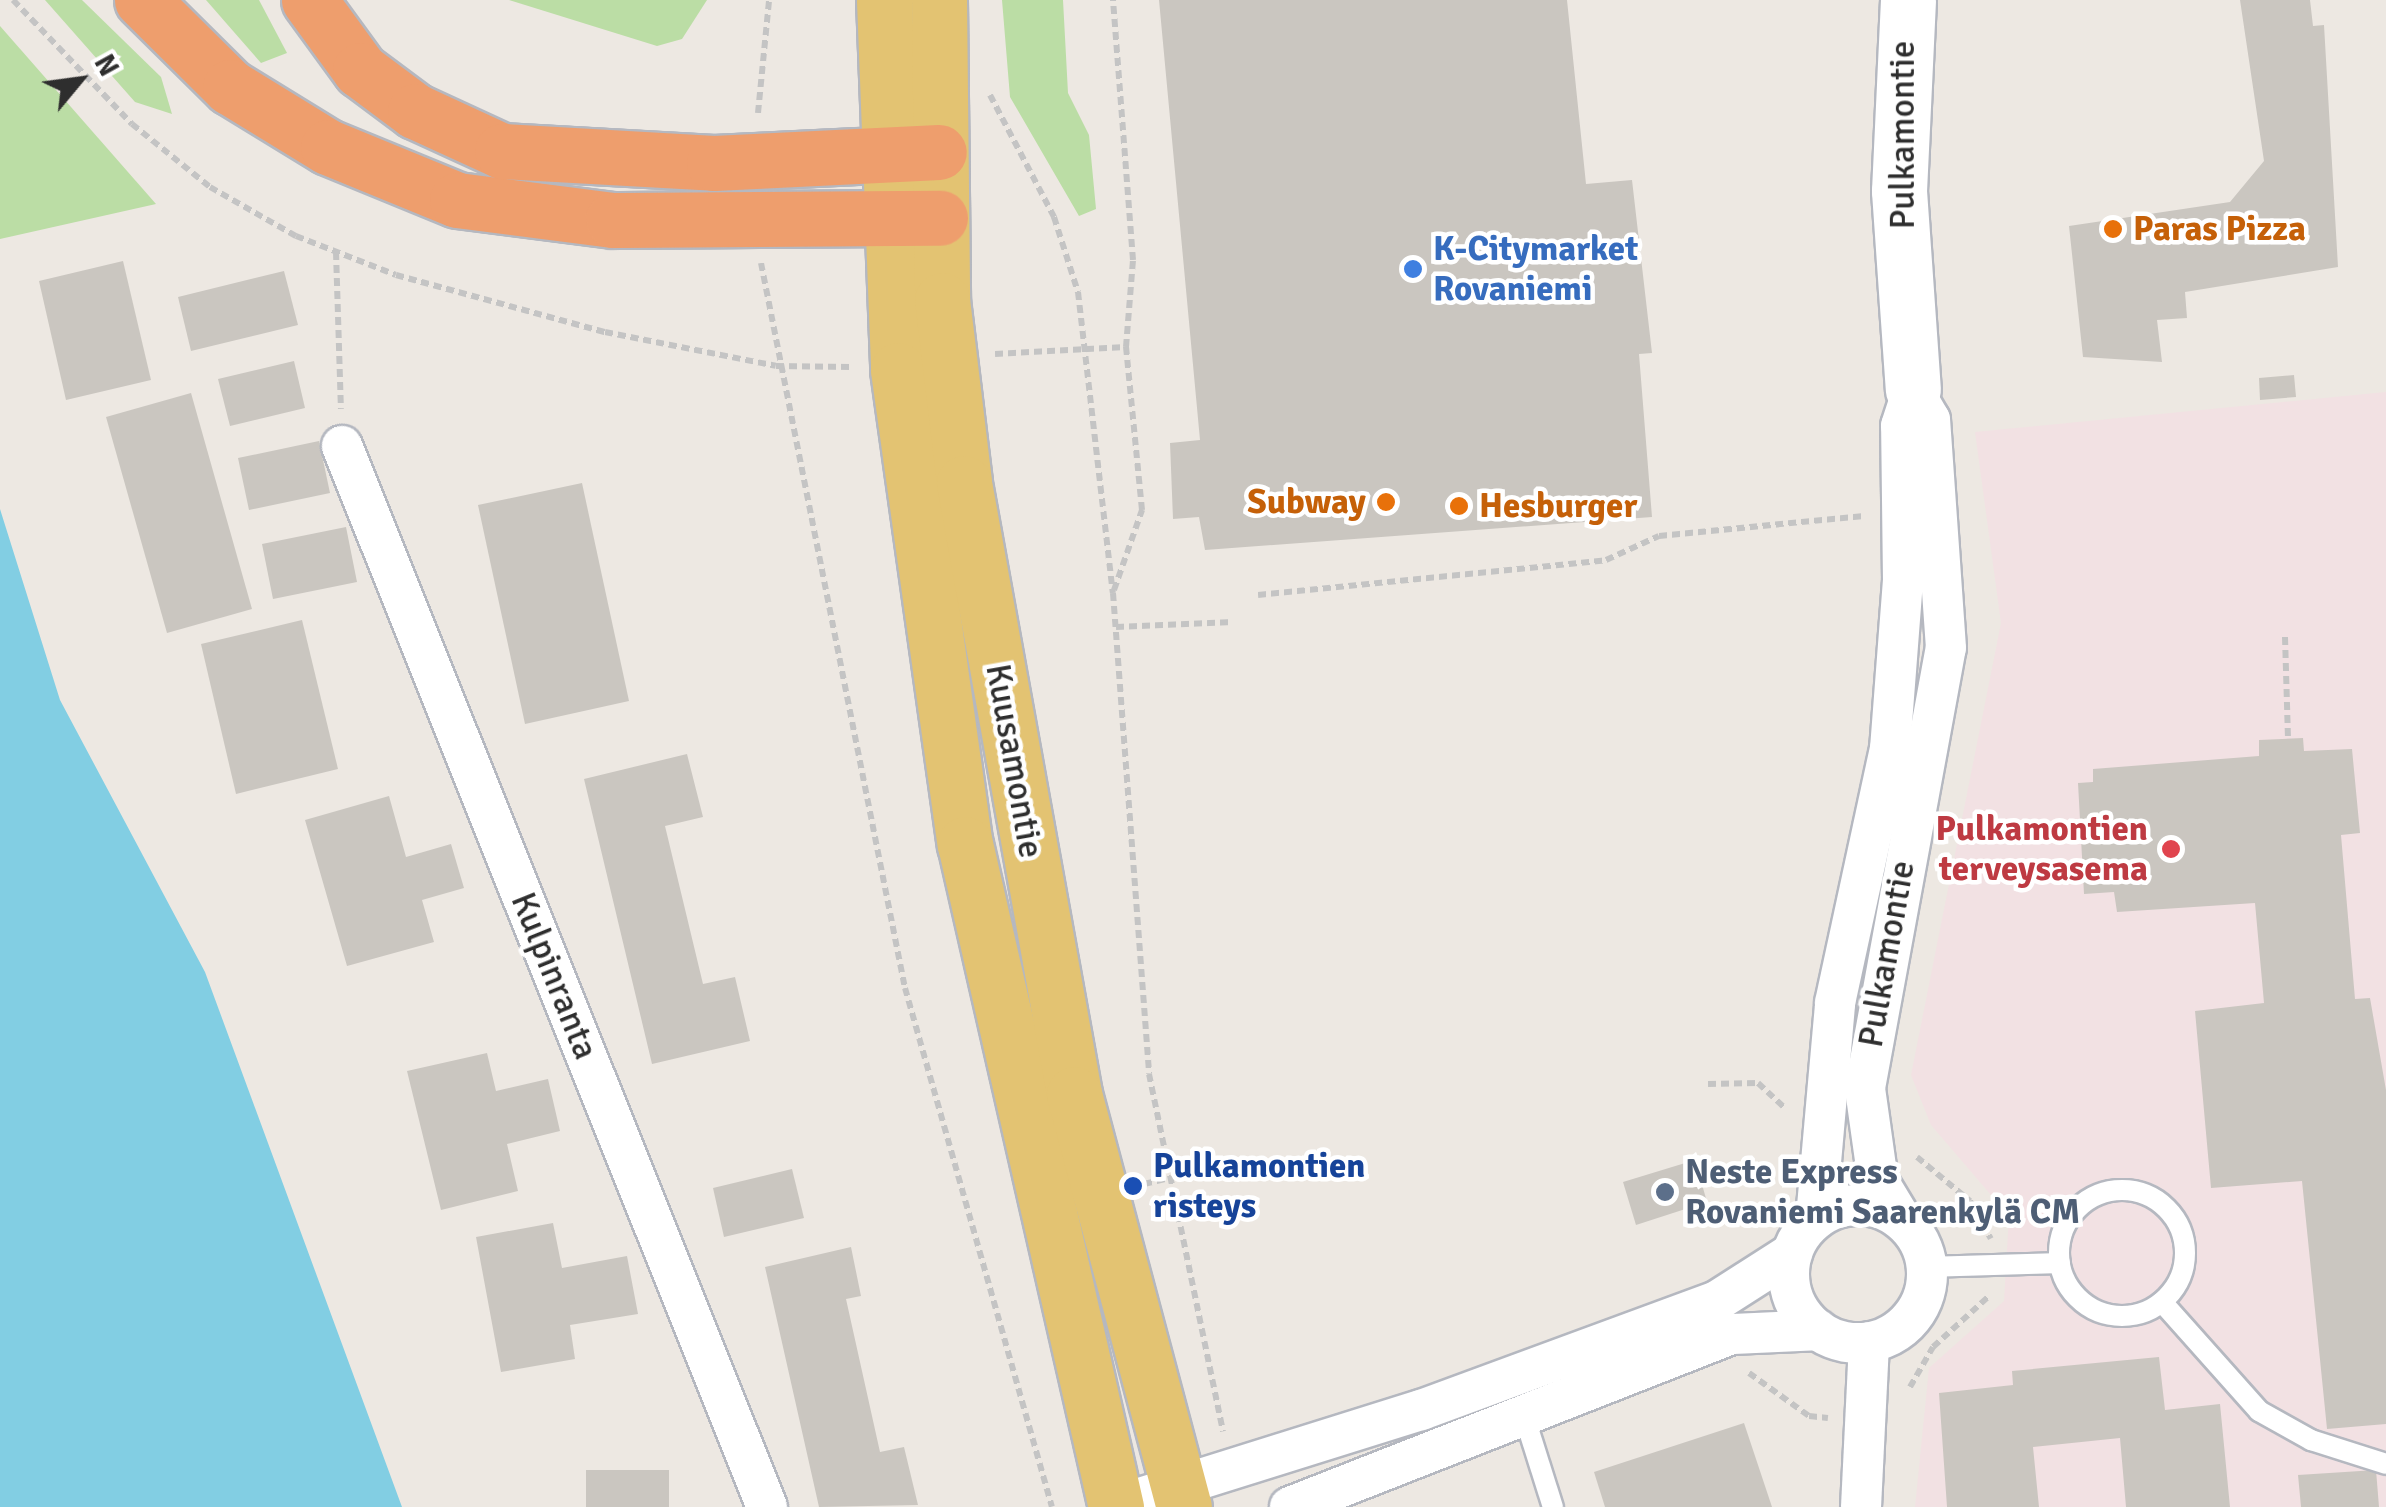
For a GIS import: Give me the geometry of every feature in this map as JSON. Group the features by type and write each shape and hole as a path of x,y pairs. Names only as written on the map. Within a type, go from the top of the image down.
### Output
{"highway":[{"path":"142,0 230,86 328,148 457,200 613,220 914,216"},
{"path":"309,0 360,70 415,111 502,151 714,163 939,152"}],"main road":[{"name":"Kuusamontie","path":"884,0 884,155 914,216 1074,1094 1181,1495"},
{"name":"Kuusamontie","path":"940,0 939,152 914,216 898,370 965,844 1114,1506"}],"street":[{"name":"Pulkamontie","path":"1816,1218 1835,1003 1890,749 1904,582 1902,426 1913,390 1899,191 1908,0"},
{"name":"Pulkamontie","path":"1901,1219 1878,1181 1865,1088 1946,648 1930,420 1913,390"},
{"name":"Kulpinranta","path":"342,446 767,1507"},
{"path":"1114,1506 1181,1495 1717,1301 1792,1253 1816,1218 1859,1204 1901,1219 1927,1268 1912,1317 1868,1342 1818,1330 1731,1334 1523,1412 1290,1507"},
{"path":"1792,1253 1792,1296 1818,1330"},
{"path":"1861,1507 1868,1342"}],"lane":[{"path":"2144,1193 2174,1216 2185,1252 2162,1302 2128,1316 2091,1308 2060,1263 2065,1226 2090,1198 2144,1193"},
{"path":"1927,1268 2060,1263"},
{"path":"2162,1302 2259,1411 2312,1440 2386,1464"},
{"path":"1523,1412 1553,1507"}],"path":[{"path":"13,0 118,112 210,188 336,252 498,306 776,366 858,366"},
{"path":"758,128 769,0"},
{"path":"1113,0 1133,260 1126,347 1142,510 1113,592"},
{"path":"984,76 1066,250 1085,349 1113,592 1149,1074 1223,1431"},
{"path":"336,252 342,446"},
{"path":"760,255 776,366 905,988 1052,1507"},
{"path":"978,354 1126,347"},
{"path":"1258,595 1606,560 1659,536 1870,516"},
{"path":"1116,626 1234,622"},
{"path":"2285,637 2288,738"},
{"path":"1708,1084 1758,1083 1794,1127"},
{"path":"1134,1186 1171,1178"},
{"path":"1907,1396 1933,1347 1991,1287"}],"shaded area":[{"name":"Pulkamontien terveysasema","path":"2386,392 2386,1507 1915,1507 1929,1368 2004,1301 2009,1216 1931,1125 1911,1075 2001,623 1975,432"}],"green space":[{"path":"45,0 82,0 161,77 172,114 135,102"},
{"path":"206,0 259,0 287,53 261,63"},
{"path":"509,0 707,0 682,39 657,46"},
{"path":"1002,0 1063,0 1068,93 1089,135 1096,209 1079,216 1010,97"},
{"path":"0,26 156,204 0,239"}],"water":[{"path":"0,509 60,700 205,972 402,1507 0,1507"}],"building":[{"name":"K-Citymarket Rovaniemi","path":"1159,0 1567,0 1586,184 1632,180 1652,353 1639,354 1652,517 1205,550 1199,517 1173,519 1170,443 1200,440"},
{"path":"2240,0 2310,0 2313,26 2324,25 2338,267 2185,292 2187,318 2157,320 2162,362 2083,357 2069,226 2230,202 2264,161"},
{"path":"123,261 151,380 66,400 39,281"},
{"path":"284,271 298,325 191,351 178,297"},
{"path":"294,361 305,408 230,426 218,379"},
{"path":"2294,375 2296,397 2260,400 2259,378"},
{"path":"191,393 252,609 167,633 106,417"},
{"path":"319,441 330,493 249,510 238,458"},
{"path":"582,483 629,701 525,724 478,505"},
{"path":"346,527 357,582 273,599 262,544"},
{"path":"302,620 338,769 236,794 201,644"},
{"path":"2303,738 2304,751 2352,749 2360,833 2341,835 2355,999 2370,998 2386,1090 2386,1424 2327,1429 2302,1181 2211,1188 2195,1011 2264,1003 2255,903 2117,912 2114,892 2084,894 2078,783 2093,782 2093,769 2259,756 2259,740"},
{"path":"687,754 703,817 665,826 703,984 735,977 750,1041 652,1064 584,779"},
{"path":"389,796 406,857 451,844 464,888 422,900 434,942 347,966 305,820"},
{"path":"487,1053 496,1091 548,1079 560,1131 507,1144 518,1191 441,1210 407,1071"},
{"name":"Neste Express Rovaniemi Saarenkylä CM","path":"1695,1160 1707,1202 1636,1225 1623,1182"},
{"path":"792,1169 804,1218 724,1237 713,1188"},
{"path":"553,1223 562,1268 627,1256 638,1314 570,1325 575,1359 501,1372 476,1237"},
{"path":"851,1247 861,1296 846,1299 880,1452 904,1447 918,1505 819,1507 765,1267"},
{"path":"2159,1357 2165,1410 2220,1404 2230,1507 2126,1507 2120,1438 2033,1447 2039,1507 1947,1507 1939,1393 2013,1385 2012,1371"},
{"path":"1744,1423 1772,1507 1605,1507 1594,1472"},
{"path":"586,1470 669,1470 669,1507 586,1507"},
{"path":"2376,1470 2379,1507 2301,1507 2298,1475"}],"place":[{"name":"Paras Pizza","path":"2113,229"},
{"name":"K-Citymarket Rovaniemi","path":"1413,269"},
{"name":"Subway","path":"1386,502"},
{"name":"Hesburger","path":"1459,506"},
{"name":"Pulkamontien terveysasema","path":"2171,849"},
{"name":"Pulkamontien risteys","path":"1133,1186"},
{"name":"Neste Express Rovaniemi Saarenkylä CM","path":"1665,1192"}]}
